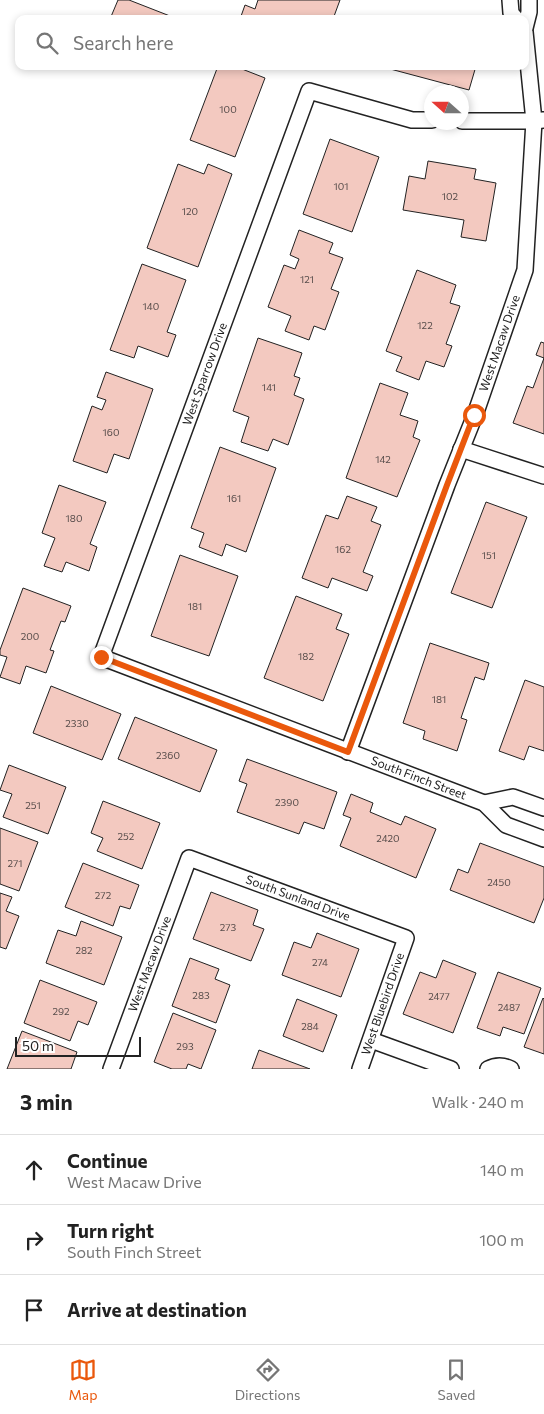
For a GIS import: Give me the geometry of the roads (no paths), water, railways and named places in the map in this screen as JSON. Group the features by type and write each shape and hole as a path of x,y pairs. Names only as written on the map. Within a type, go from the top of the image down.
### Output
{"street":[{"path":"510,0 513,15"},
{"name":"West Macaw Drive","path":"528,15 529,0"},
{"name":"West Macaw Drive","path":"348,752 474,415 525,270 539,121 529,56"},
{"name":"West Sparrow Drive","path":"101,657 309,91 412,120 424,120"},
{"path":"469,120 539,121"},
{"path":"461,449 544,476"},
{"name":"South Finch Street","path":"101,657 484,803 506,825 544,840"},
{"path":"484,803 514,798 544,808"},
{"name":"West Macaw Drive","path":"111,1069 189,858"},
{"name":"South Sunland Drive","path":"189,858 406,938"},
{"name":"West Bluebird Drive","path":"360,1069 406,938"},
{"path":"371,1040 451,1069"},
{"path":"488,1069 504,1066 512,1069"}]}
